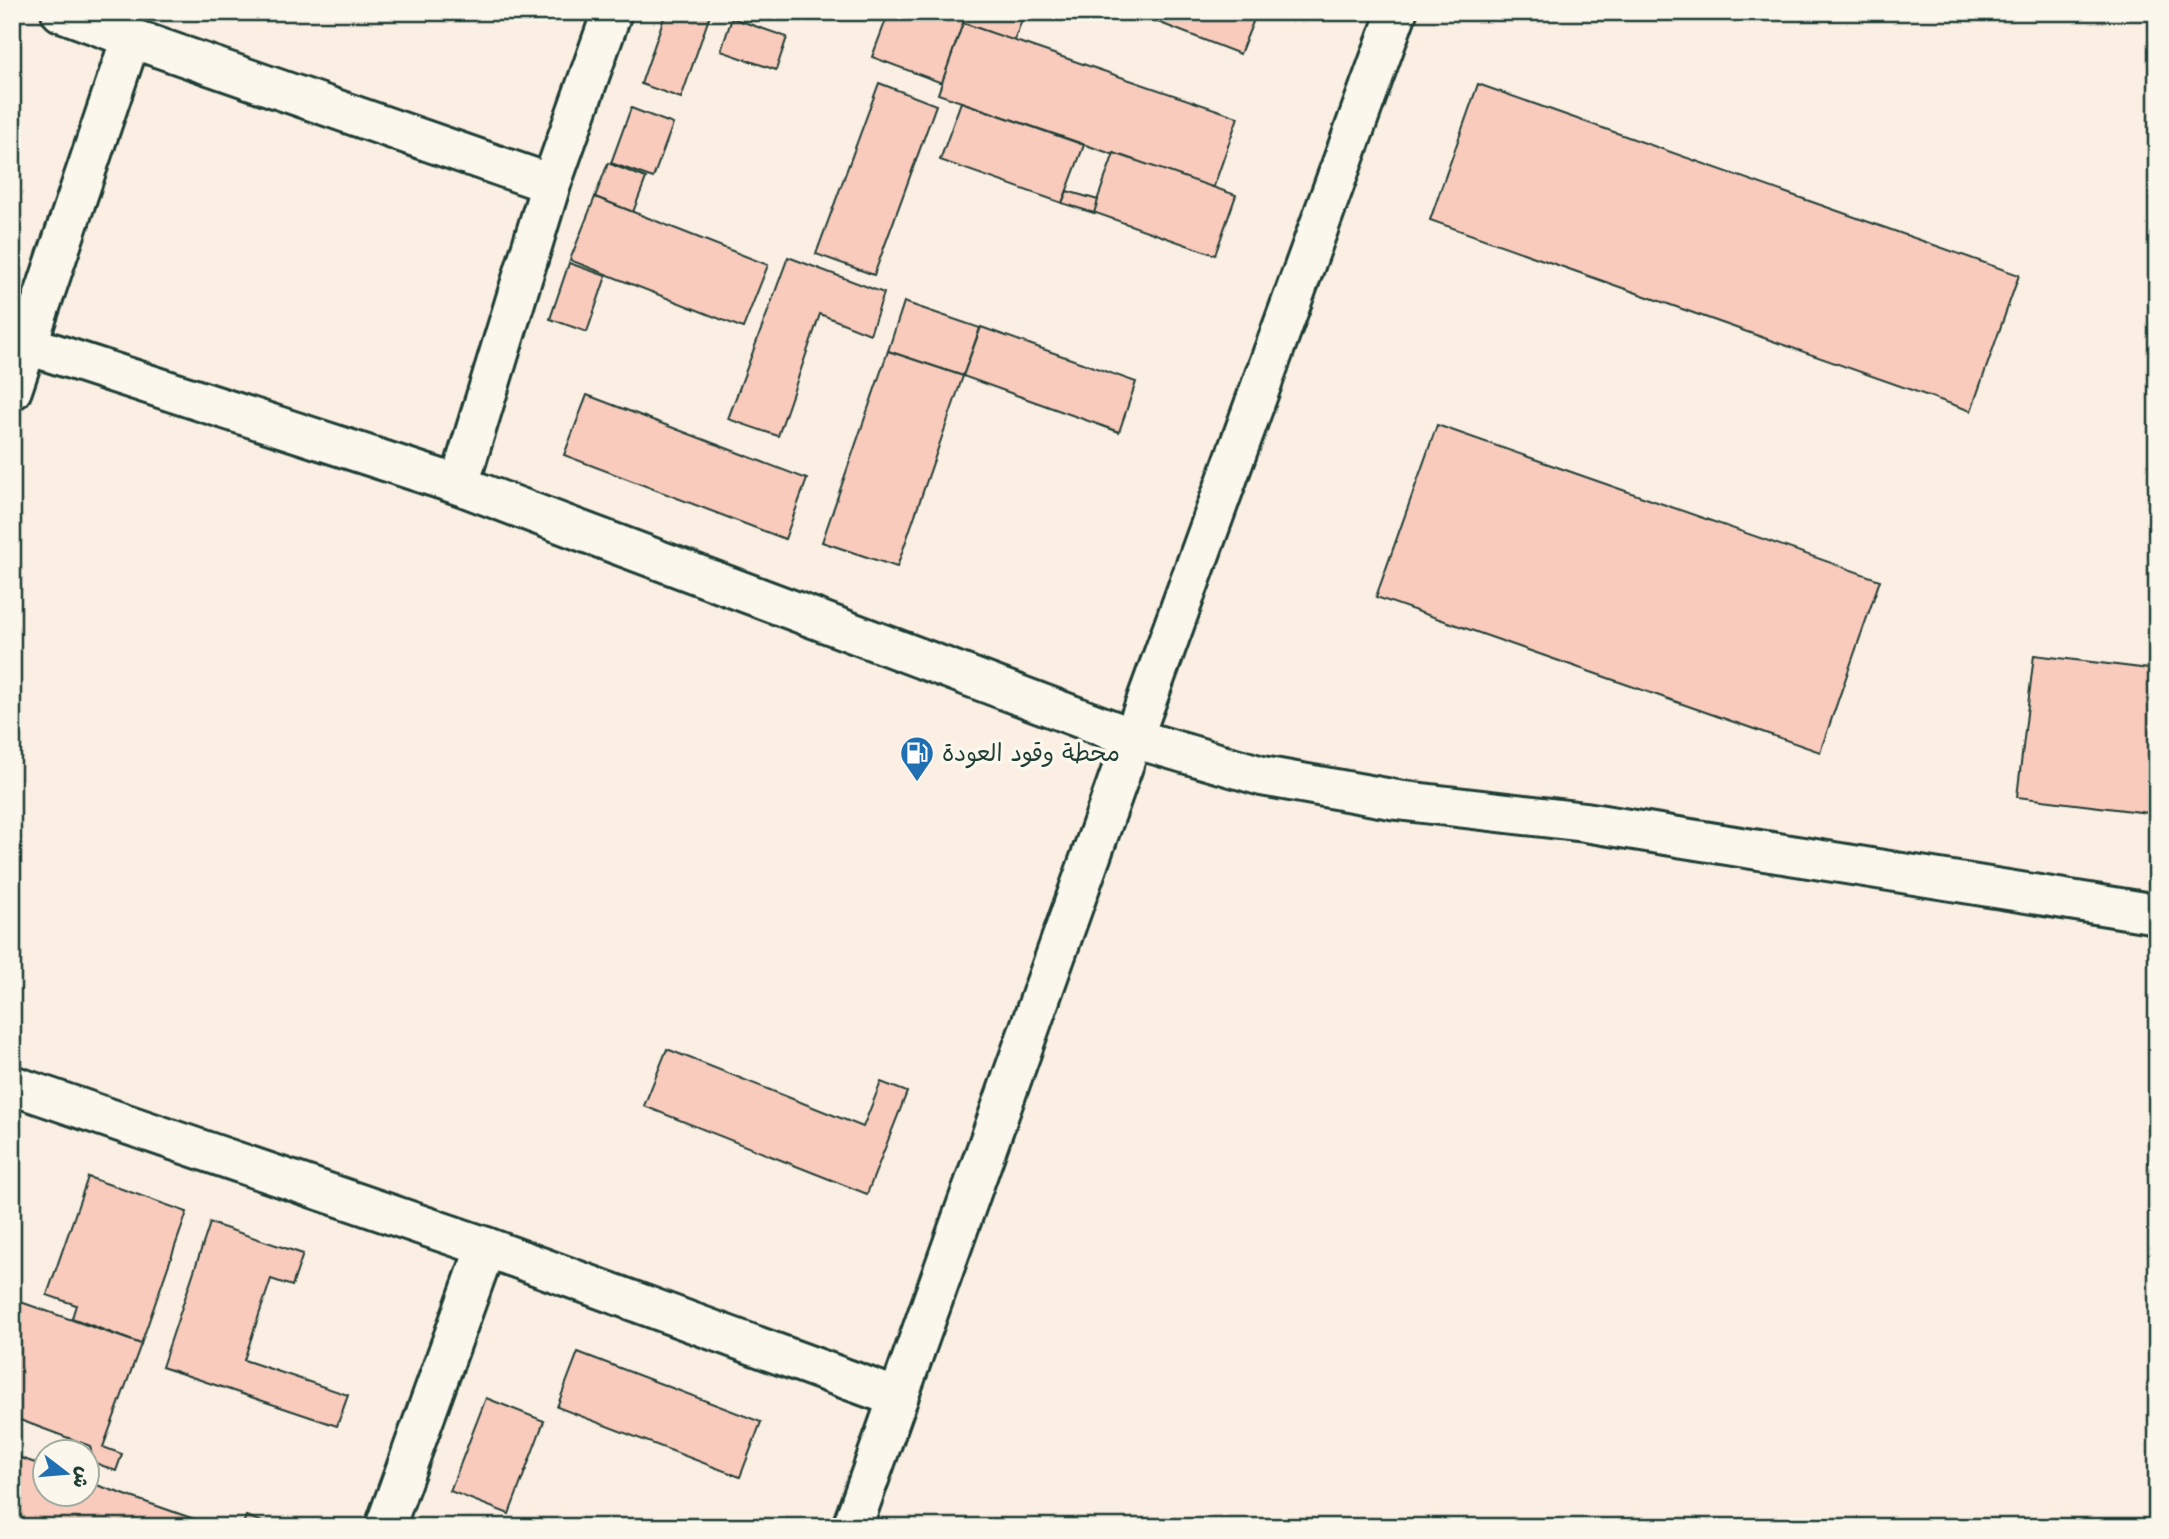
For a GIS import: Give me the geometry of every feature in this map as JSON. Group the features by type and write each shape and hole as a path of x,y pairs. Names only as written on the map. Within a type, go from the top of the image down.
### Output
{"street":[{"path":"61,12 551,184"},
{"path":"459,485 551,184 612,12"},
{"path":"852,1527 1133,738 1397,12"},
{"path":"12,390 131,38"},
{"path":"28,345 459,485 1133,738 1262,776 1397,800 1585,821 2157,914"},
{"path":"12,1084 486,1247 898,1398"},
{"path":"384,1527 486,1247"}],"building":[{"path":"666,12 711,12 681,98 641,84"},
{"path":"889,12 967,12 942,83 872,57"},
{"path":"967,12 1025,12 1014,41 963,23"},
{"path":"1132,12 1257,12 1240,54"},
{"path":"732,18 787,37 776,70 721,51"},
{"path":"963,23 1238,117 1213,189 938,94"},
{"path":"879,83 936,105 874,275 816,254"},
{"path":"1478,84 2019,275 1971,411 1430,220"},
{"path":"961,102 1084,145 1062,203 940,160"},
{"path":"631,108 673,124 653,178 611,163"},
{"path":"1114,153 1236,195 1215,255 1093,212"},
{"path":"608,163 646,178 633,212 595,197"},
{"path":"1067,191 1098,200 1094,213 1062,203"},
{"path":"595,197 768,265 743,328 570,260"},
{"path":"788,257 884,293 870,334 820,314 778,436 728,419"},
{"path":"569,263 606,276 587,332 550,319"},
{"path":"904,302 980,328 963,376 888,351"},
{"path":"981,327 1136,382 1119,432 963,376"},
{"path":"888,351 963,376 897,567 822,542"},
{"path":"587,395 807,479 785,539 564,455"},
{"path":"1437,425 1880,580 1820,752 1376,597"},
{"path":"2034,655 2157,670 2157,814 2017,797"},
{"path":"667,1049 863,1127 881,1082 907,1092 867,1194 644,1106"},
{"path":"88,1177 187,1212 141,1344 72,1318 76,1305 47,1295"},
{"path":"210,1223 303,1254 292,1286 271,1279 244,1360 348,1395 337,1426 162,1367"},
{"path":"12,1299 141,1344 103,1447 122,1454 116,1471 102,1466 102,1438 68,1438 12,1417"},
{"path":"578,1352 761,1422 740,1477 557,1407"},
{"path":"486,1398 544,1421 509,1514 450,1491"},
{"path":"13,1455 32,1462 32,1508 102,1508 102,1487 197,1520 195,1527 28,1527 12,1521"},
{"path":"246,1516 276,1527 242,1527"}],"place":[{"name":"محطة وقود العودة","path":"917,783"}]}
